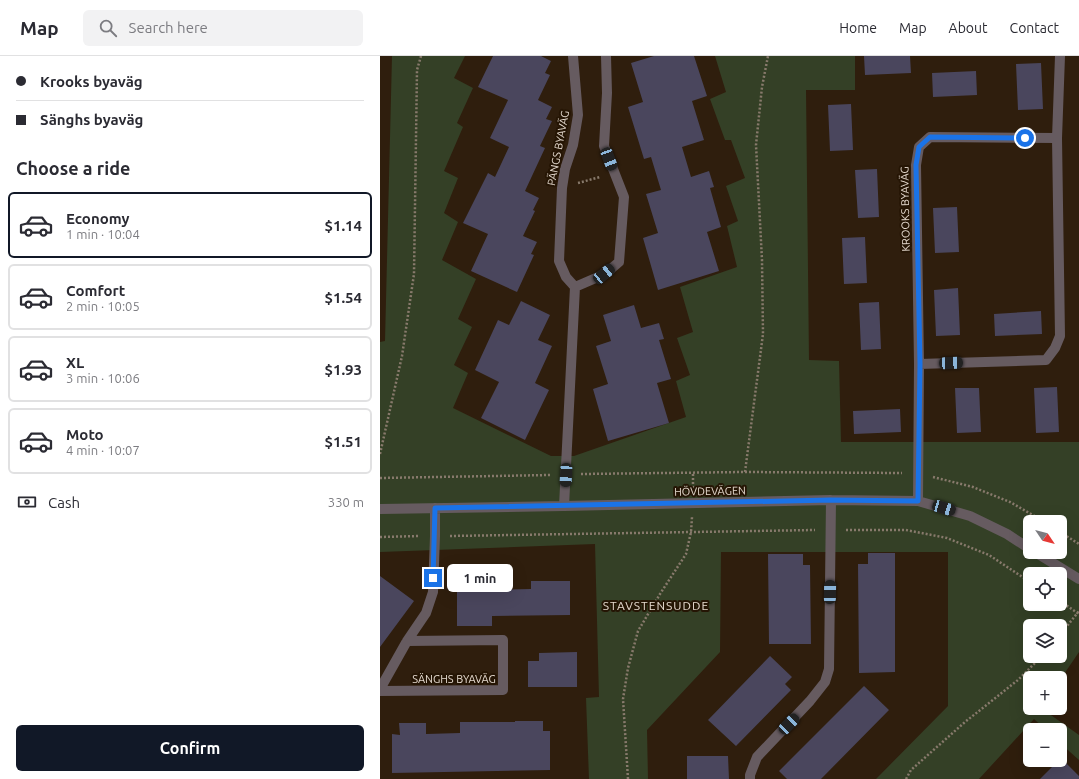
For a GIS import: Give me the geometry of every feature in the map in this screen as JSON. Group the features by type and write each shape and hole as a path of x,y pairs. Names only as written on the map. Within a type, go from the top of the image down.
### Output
{"street":[{"name":"PÄNGS BYAVÄG","path":"573,56 578,115 573,145 565,169 562,188 558,261 566,277 575,287"},
{"path":"564,506 575,287 604,274 619,262 624,197 604,146 607,93 606,56"},
{"path":"920,364 1046,360 1055,348 1060,336 1057,138 1060,56"},
{"name":"KROOKS BYAVÄG","path":"918,501 920,364 916,165 919,147 930,137 1057,138"},
{"path":"750,779 750,775 757,757 810,701 825,682 829,669 831,500"},
{"name":"HÖVDEVÄGEN","path":"380,509 831,500 918,501 970,516 1007,534 1023,544"},
{"name":"SÄNGHS BYAVÄG","path":"407,641 503,640 503,690 380,690 407,641 426,613 433,592 435,508"},
{"path":"1046,559 1079,579"}],"path":[{"path":"380,454 402,356 414,274 417,70 421,56"},
{"path":"745,472 764,334 756,145 762,87 768,56"},
{"path":"562,188 614,173"},
{"path":"380,478 745,472 918,473 973,487 1010,502 1033,515"},
{"path":"628,779 623,698 628,668 638,631 686,554 691,532 693,473"},
{"path":"380,537 906,530 948,538 989,555 1023,577"},
{"path":"1067,536 1079,544"},
{"path":"1067,605 1078,612 1067,626"},
{"path":"906,779 911,770 965,722 1018,680 1035,663"}],"green space":[{"path":"392,56 465,56 454,78 473,88 457,123 463,127 444,171 458,178 444,213 458,222 442,260 476,279 458,319 472,327 454,365 468,373 453,408 551,456 574,456 686,417 676,381 690,375 677,338 693,332 680,287 737,267 727,226 738,221 726,186 745,178 731,140 725,140 710,99 726,92 715,56 855,56 855,90 806,90 809,360 839,361 841,442 1079,442 1079,652 1066,671 1023,671 1023,715 1051,715 1062,723 1038,723 1034,719 1030,723 1023,723 1023,731 979,779 876,779 948,706 948,552 721,552 720,652 647,730 648,779 589,779 586,698 599,697 595,544 380,552 380,342 385,341"},
{"path":"1067,726 1079,735 1079,760 1067,749"}],"building":[{"path":"493,56 541,56 551,61 545,73 550,75 538,100 552,107 546,119 552,121 540,146 545,148 525,191 539,198 533,210 535,211 523,236 537,242 531,254 534,255 517,292 471,271 488,234 463,223 488,173 495,177 509,147 490,138 508,100 478,87"},
{"path":"654,56 694,56 707,96 692,101 704,140 682,147 691,177 709,171 714,187 710,188 721,227 707,232 719,271 658,290 643,238 658,233 646,194 661,190 651,157 644,159 628,107 643,102 631,63"},
{"path":"864,56 910,56 911,73 865,75"},
{"path":"1041,63 1043,109 1018,110 1016,64"},
{"path":"976,71 977,95 933,97 932,73"},
{"path":"851,104 853,150 830,151 828,105"},
{"path":"877,169 879,217 858,218 855,170"},
{"path":"957,207 959,252 935,253 933,208"},
{"path":"865,237 867,283 844,284 842,238"},
{"path":"958,288 960,335 936,336 934,290"},
{"path":"521,301 550,315 538,340 552,346 535,383 549,390 525,440 481,418 499,382 475,370 498,320 509,325"},
{"path":"879,302 881,349 861,350 859,303"},
{"path":"634,305 641,328 659,323 664,339 659,340 671,379 657,383 669,423 608,441 593,389 608,384 596,346 611,341 603,315"},
{"path":"1041,311 1042,334 995,336 994,314"},
{"path":"1057,387 1059,432 1036,433 1034,388"},
{"path":"955,388 979,388 981,432 957,433"},
{"path":"900,409 901,432 854,434 853,411"},
{"path":"868,553 895,553 895,672 859,673 858,564 868,564"},
{"path":"768,554 803,554 803,565 810,565 811,644 769,644"},
{"path":"492,575 492,590 531,589 531,581 570,581 570,615 492,616 492,626 457,626 457,587 465,587 464,576"},
{"path":"380,576 414,601 380,647"},
{"path":"577,652 577,687 528,687 528,661 539,661 539,653"},
{"path":"770,656 792,677 785,684 791,690 736,746 708,720"},
{"path":"864,686 889,710 821,779 787,779 779,771"},
{"path":"543,721 543,731 550,731 550,770 392,773 392,734 400,735 399,723 426,723 426,734 460,733 460,722"},
{"path":"687,756 728,756 729,779 687,779"},
{"path":"1067,764 1079,776 1079,779 1040,779 1052,767 1067,767"}],"district":[{"name":"STAVSTENSUDDE","path":"656,606"}],"route":[{"path":"433,578 435,508 831,500 918,501 920,364 916,165 919,147 930,137 1025,138"}]}
